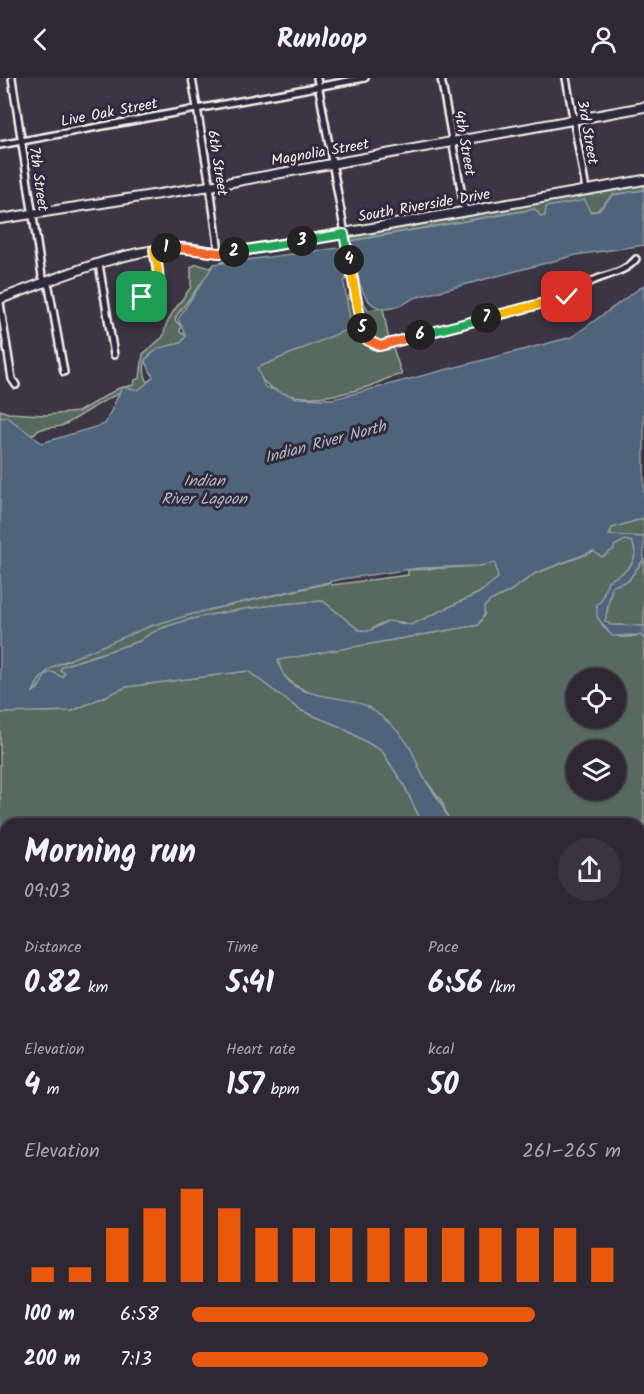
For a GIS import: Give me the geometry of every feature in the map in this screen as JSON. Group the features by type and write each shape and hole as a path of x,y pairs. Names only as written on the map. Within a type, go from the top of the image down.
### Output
{"street":[{"name":"7th Street","path":"12,78 32,214 45,283 49,287 64,372"},
{"name":"6th Street","path":"192,78 219,252"},
{"path":"316,78 350,268 367,340 380,346 577,294 582,287 628,268 636,259"},
{"name":"Live Oak Street","path":"0,145 196,107 365,78"},
{"name":"4th Street","path":"441,78 465,212"},
{"name":"3rd Street","path":"566,78 586,190"},
{"name":"Magnolia Street","path":"0,219 210,186 644,107"},
{"name":"South Riverside Drive","path":"0,301 99,264 154,250 189,248 236,252 644,180"},
{"path":"142,297 155,291 159,284 154,250"},
{"path":"99,264 114,355"},
{"path":"0,301 12,379 16,385"}],"green space":[{"path":"644,183 644,190 613,195 597,211 589,211 585,201 547,207 546,216 541,217 534,209 348,241 350,235"},
{"path":"224,261 227,263 206,277 177,315 175,320 181,326 180,332 186,336 184,342 159,349 147,358 145,373 148,383 140,390 120,393 70,422 39,430 27,437 0,424 0,410 8,413 46,415 78,412 119,388 134,385 135,380 140,378 143,354 163,337 173,312 191,287 191,267 197,264 210,268"},
{"path":"357,290 368,310 383,308 389,341 375,342 366,334"},
{"path":"352,291 361,336 373,347 392,345 402,375 393,376 353,391 321,397 289,395 275,390 263,381 255,368 345,303"},
{"path":"644,518 644,537 608,535 612,528"},
{"path":"625,540 632,542 635,549 633,561 626,570 608,581 601,601 597,604 600,620 610,633 621,637 640,635 644,638 644,818 448,818 441,800 416,763 350,702 318,697 296,686 281,673 278,660 478,625 484,615 484,607 490,601 510,591 536,573"},
{"path":"644,559 644,626 611,625 605,621 612,586 628,581"},
{"path":"495,562 499,578 479,593 411,625 401,622 378,625 369,631 359,630 323,601 281,604 199,617 154,632 140,641 63,666 65,673 62,677 57,676 39,686 32,694 35,685 54,666 70,660 71,657 177,617 329,583 332,585 408,575 408,570 479,566"},
{"path":"248,671 300,710 341,727 382,751 404,785 420,818 0,818 0,713 72,711 126,687"}],"water":[{"name":"Indian River Lagoon","path":"644,190 644,245 576,255 414,298 394,308 386,309 371,303 361,288 358,276 348,276 344,282 351,328 257,368 265,387 297,398 333,399 572,337 644,285 644,518 612,528 609,535 644,537 644,559 628,581 612,586 605,621 611,625 644,626 644,638 640,635 612,636 597,617 597,604 601,601 608,581 626,570 633,561 635,549 632,542 625,540 602,557 593,551 536,573 510,591 490,601 484,607 484,615 478,625 278,660 284,675 292,684 304,691 358,703 370,708 390,724 410,747 448,818 420,818 404,785 382,751 341,727 300,710 248,671 126,687 72,711 0,713 0,418 7,417 42,443 105,424 122,387 139,390 153,377 145,360 159,348 181,343 186,336 178,319 214,264 339,248 343,253 345,268 356,267 351,241 535,209 541,217 545,216 546,207 585,200 590,212 598,211 613,195","holes":["495,563 498,578 479,593 411,625 388,621 369,631 359,630 323,601 281,604 199,617 154,632 140,641 63,666 60,670 65,673 62,677 52,672 46,674 38,689 33,692 41,677 54,666 153,625 342,579 419,568 480,566"]}],"waterway":[{"path":"214,818 216,816 219,818"}],"route":[{"path":"142,297 149,296 159,284 154,250 175,247 226,254 344,234 363,334 374,345 380,346 567,297"}],"water label":[{"name":"Indian River North","path":"325,441"}]}
